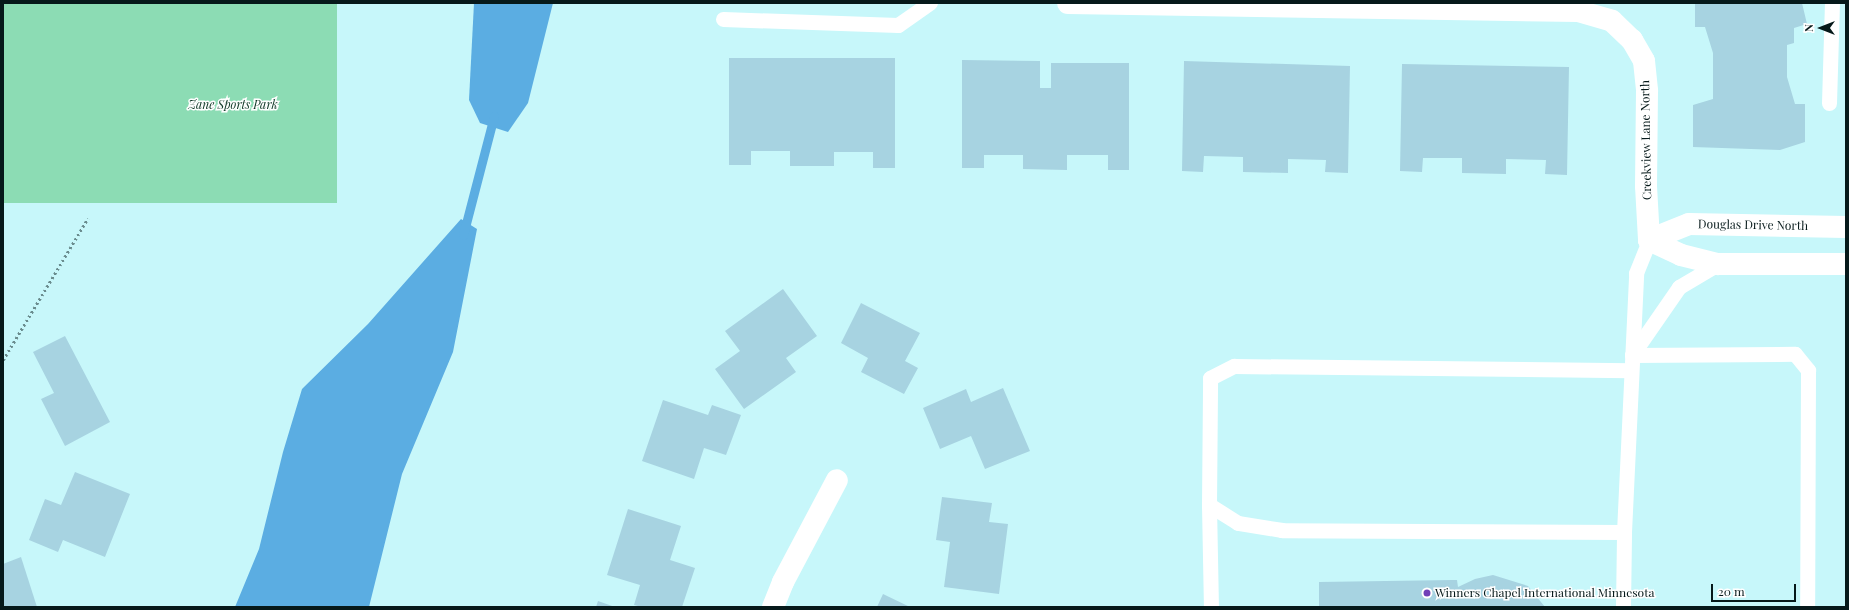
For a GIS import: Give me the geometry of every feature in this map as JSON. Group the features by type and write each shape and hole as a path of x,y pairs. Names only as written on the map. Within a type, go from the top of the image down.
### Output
{"street":[{"name":"Creekview Lane North","path":"1068,3 1421,6 1578,11 1596,8 1632,40 1644,61 1647,91 1646,186 1649,240"},
{"name":"Douglas Drive North","path":"1649,240 1689,224 1846,227"},
{"path":"1649,240 1681,255 1718,264 1846,264"},
{"path":"773,607 783,582 837,480"}],"lane":[{"path":"723,19 898,25 930,3"},
{"path":"1829,103 1832,3"},
{"path":"1623,607 1624,532 1636,273 1649,240"},
{"path":"1632,363 1679,287 1718,264"},
{"path":"1211,607 1209,505 1210,378 1234,366 1632,363 1795,354 1808,370 1807,607"},
{"path":"1209,505 1238,523 1282,530 1624,532"}],"path":[{"path":"3,360 88,218"}],"green space":[{"name":"Zane Sports Park","path":"3,3 337,3 337,203 3,203"}],"water":[{"path":"474,3 553,3 528,103 508,132 480,123 469,100"},
{"path":"461,219 477,229 453,352 402,474 369,607 235,607 259,549 283,452 302,389 368,324"}],"building":[{"path":"1695,3 1802,3 1807,24 1794,28 1794,43 1787,45 1787,77 1795,104 1805,104 1805,142 1780,150 1693,147 1693,105 1713,99 1713,53 1705,27 1695,27"},
{"path":"729,58 895,58 895,168 873,168 873,152 834,152 834,166 790,166 790,151 751,151 751,165 729,165"},
{"path":"962,60 1040,61 1040,88 1051,88 1051,63 1129,63 1129,170 1108,170 1108,155 1067,155 1067,170 1023,169 1023,155 984,155 984,168 962,168"},
{"path":"1184,61 1350,66 1348,173 1325,172 1326,160 1288,159 1288,173 1243,172 1243,157 1204,156 1203,172 1182,171"},
{"path":"1402,64 1569,67 1567,175 1545,174 1546,160 1506,159 1506,174 1462,173 1462,158 1423,158 1422,172 1400,171"},
{"path":"783,289 817,336 786,358 796,372 744,409 715,369 740,351 725,331"},
{"path":"861,303 920,333 905,361 918,368 904,394 861,372 868,358 841,343"},
{"path":"65,336 110,422 65,446 41,399 54,393 33,352"},
{"path":"1003,388 1030,451 985,469 971,436 940,449 923,408 966,389 971,402"},
{"path":"663,400 708,415 712,405 741,415 726,455 704,448 694,479 642,461"},
{"path":"75,472 130,494 105,557 63,540 58,552 29,540 45,499 61,505"},
{"path":"942,497 992,503 989,522 1008,524 999,594 944,587 950,542 936,540"},
{"path":"628,509 681,526 670,560 695,568 682,607 642,607 634,605 640,585 607,575"},
{"path":"21,557 37,607 3,607 3,564"},
{"name":"Winners Chapel International Minnesota","path":"1493,575 1528,586 1545,607 1319,607 1319,582 1457,580 1458,587 1475,579"},
{"path":"883,594 910,607 877,607"},
{"path":"598,601 615,607 596,607"}],"waterway":[{"path":"463,235 494,116"}],"place":[{"name":"Winners Chapel International Minnesota","path":"1427,593"}]}
